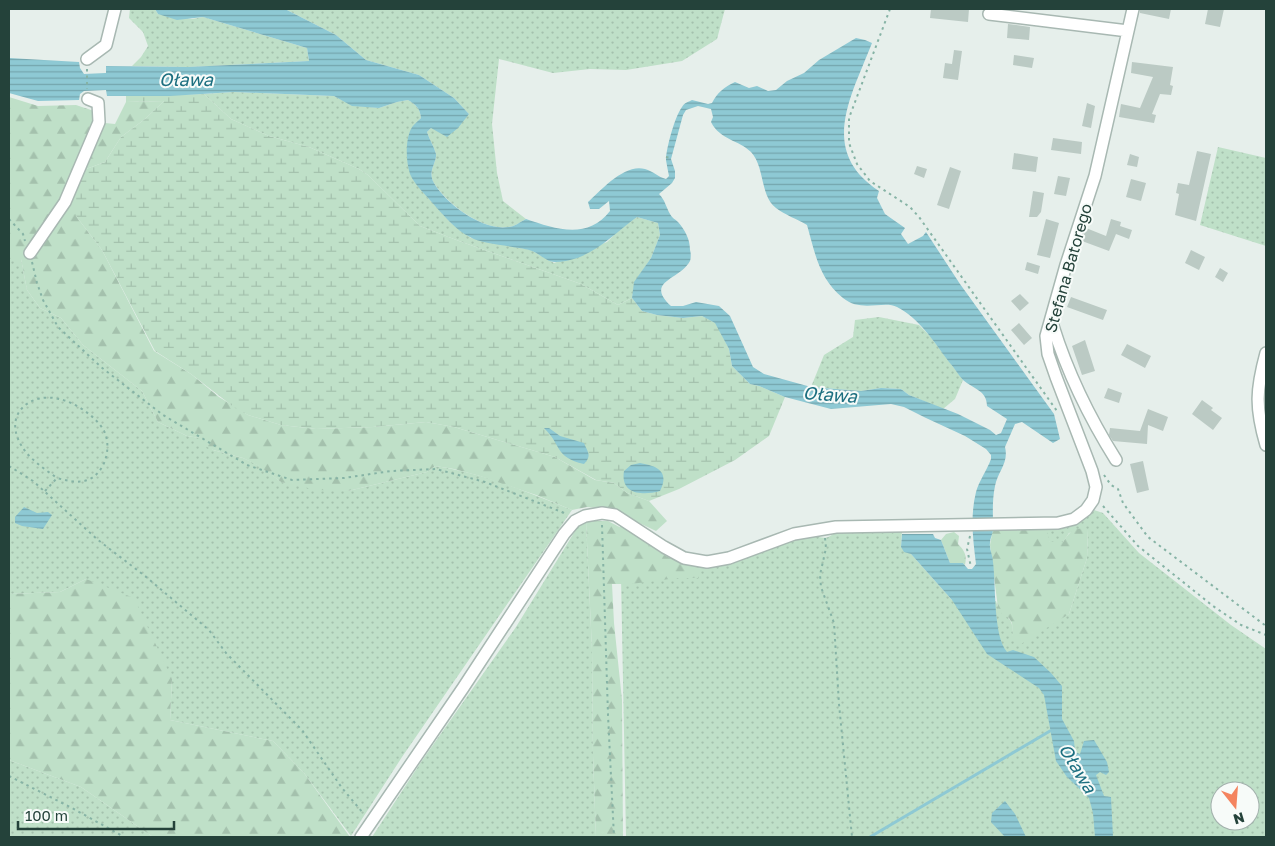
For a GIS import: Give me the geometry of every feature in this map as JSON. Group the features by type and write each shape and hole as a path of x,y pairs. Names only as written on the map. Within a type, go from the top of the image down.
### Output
{"street":[{"path":"87,59 106,44 115,9"},
{"name":"Stefana Batorego","path":"1093,500 1096,482 1048,354 1046,336 1066,264 1095,176 1133,9"},
{"path":"989,14 1128,31"},
{"path":"30,253 65,202 99,122 98,103 87,95"},
{"path":"1050,322 1081,398 1095,427 1116,460"},
{"path":"1266,353 1257,394 1261,426 1266,445"},
{"path":"361,837 564,534 571,517 602,512 615,515 684,558 707,562 729,558 794,534 817,529 836,527 1058,523 1082,515 1093,500"}],"path":[{"path":"890,9 849,118 849,143 857,164 870,181 910,207 919,217 1066,424 1072,421"},
{"path":"87,72 87,95"},
{"path":"666,157 672,158"},
{"path":"9,220 22,234 30,253 43,300 58,327 100,367 164,415 247,465 292,480 344,478 391,471 436,469 485,482 563,511 571,517"},
{"path":"48,397 62,399 77,406 95,420 103,429 108,452 102,468 90,479 72,482 57,478 24,450 18,440 14,427 17,414 25,404 48,397"},
{"path":"9,466 33,481 98,540 145,576 209,630 226,653 302,730 342,788 363,813 373,820"},
{"path":"1103,472 1111,485 1118,489 1123,503 1148,537 1266,626"},
{"path":"45,492 57,478"},
{"path":"1093,500 1104,507 1138,546 1213,606 1241,625 1266,635"},
{"path":"602,512 614,837"},
{"path":"968,524 970,538 967,548 971,567"},
{"path":"825,539 826,548 820,575 821,587 834,623 839,704 852,837"},
{"path":"9,776 124,837"}],"green space":[{"path":"130,9 155,9 158,14 192,19 203,17 307,48 309,61 188,67 132,66 148,46 143,32 129,18"},
{"path":"285,9 725,9 717,39 682,61 626,70 590,69 553,73 499,59 492,124 497,173 503,201 526,219 512,226 498,227 488,225 466,214 440,191 432,179 436,154 427,132 431,128 469,114 454,98 419,75 366,60 336,35"},
{"path":"234,92 334,96 352,105 379,108 408,100 417,107 421,118 411,129 411,175 422,191 451,223 471,238 531,250 554,263 607,242 621,228 637,217 658,223 660,235 651,258 635,282 632,298 618,305 581,284 420,226 368,175 359,169 309,147 269,136 231,119 204,94"},
{"path":"204,94 231,119 269,136 309,147 359,169 368,175 420,226 581,284 618,305 632,298 642,311 683,318 702,316 716,323 729,349 732,366 750,384 785,397 769,436 735,460 679,489 649,501 627,493 614,483 596,480 555,457 454,427 426,422 373,427 316,429 281,425 248,415 235,408 191,374 155,351 102,250 76,216 73,195 86,169 105,162 121,137 145,119 164,101 126,102 126,96"},
{"path":"9,97 38,106 76,105 94,111 95,122 115,124 126,102 164,101 145,119 121,137 105,162 86,169 76,216 102,250 154,351 191,374 219,397 248,415 281,425 316,429 373,427 426,422 454,427 555,457 595,480 614,483 627,493 649,501 667,521 656,531 610,509 587,507 572,510 536,495 480,476 435,466 427,472 348,491 317,490 281,482 259,466 243,458 213,450 201,444 200,438 187,436 158,422 142,391 83,345 61,318 40,308 27,290 21,259 9,259"},
{"path":"1218,147 1266,158 1266,246 1200,225"},
{"path":"9,259 21,259 27,290 40,308 61,318 83,345 142,391 158,422 187,436 200,438 213,450 243,458 260,466 281,482 348,491 427,472 435,466 488,478 572,510 402,757 351,836 304,773 273,741 170,720 172,679 86,579 60,592 9,594"},
{"path":"879,317 919,325 930,336 963,380 955,399 943,409 909,395 901,389 881,388 861,391 811,387 824,355 853,337 855,320"},
{"path":"1094,510 1103,513 1139,553 1231,625 1266,649 1266,837 626,837 620,525 667,557 696,564 778,545 813,534 825,538 837,531 902,529 901,547 911,554 952,600 996,601 1000,610 1011,622 1013,637 1069,614 1087,558 1088,529 1069,533 1063,542 1050,542 1038,527 1068,524 1081,520"},
{"path":"586,521 592,649 596,837 372,837 421,762 516,627 580,523"},
{"path":"586,521 608,521 675,561 699,568 698,578 612,584 622,700 623,837 596,837 592,649"},
{"path":"1038,527 1047,532 1050,542 1063,542 1073,531 1088,529 1087,558 1069,614 1021,644 1013,637 1012,623 1009,618 1002,614 998,608 990,545 993,528"},
{"path":"954,532 959,536 958,544 965,554 965,565 963,563 950,563 941,540 946,534"},
{"path":"86,579 134,598 172,679 170,720 273,741 304,773 350,837 153,837 81,787 9,760 9,594 60,592"},
{"path":"9,760 81,787 153,837 9,837"}],"water":[{"name":"Oława","path":"155,9 285,9 336,35 366,60 419,75 454,98 469,114 458,128 447,137 431,128 427,132 436,154 432,179 447,199 466,214 488,225 508,227 526,219 560,229 571,230 592,226 610,211 609,201 599,209 590,209 588,202 606,185 629,170 645,169 666,179 669,176 666,160 671,133 679,111 685,104 692,100 708,104 712,103 721,91 735,82 749,88 757,86 768,91 776,90 787,81 804,73 819,60 856,38 872,43 849,103 845,122 844,141 849,159 860,175 879,191 877,198 885,214 905,228 901,234 908,244 923,236 926,232 960,284 1054,414 1060,439 1053,443 1022,422 1015,424 1005,447 1006,458 996,481 994,491 993,530 990,539 997,623 999,634 1007,652 1013,650 1034,657 1062,686 1062,719 1074,741 1075,752 1080,754 1084,741 1094,740 1107,762 1109,772 1106,775 1100,772 1096,775 1104,796 1111,797 1113,837 1095,837 1093,813 1089,798 1067,777 1056,761 1044,695 1039,688 987,654 952,600 911,554 904,552 901,547 902,534 933,534 935,538 941,540 950,563 963,563 968,569 972,569 976,564 973,528 974,501 977,488 991,459 991,455 986,449 965,436 904,407 891,404 831,409 785,397 750,384 732,366 729,349 715,323 702,316 683,318 642,311 632,298 634,282 651,258 660,235 658,223 637,217 590,252 568,261 556,262 549,261 529,250 482,241 465,234 418,187 410,174 407,158 408,139 412,128 421,118 417,107 408,100 379,108 352,106 334,96 234,92 170,96 107,96 106,90 84,91 80,94 79,100 38,101 9,93 9,58 79,62 84,74 106,73 106,66 188,67 309,61 307,48 203,17 177,20 158,14","holes":["698,106 711,109 713,117 711,122 719,133 746,148 755,158 771,203 776,208 807,225 819,265 828,283 835,291 843,298 857,305 892,305 905,312 932,339 963,380 985,396 987,406 1007,419 1001,433 996,435 958,414 909,395 901,389 881,388 861,391 811,387 764,374 753,367 730,316 719,306 696,302 683,306 671,306 661,291 667,281 679,273 690,261 691,253 685,231 671,215 659,194 675,178 671,159 686,110"]},
{"path":"544,428 549,428 560,436 584,443 589,456 584,464 574,461 563,454"},
{"path":"640,463 652,466 663,474 663,484 660,491 653,493 634,492 625,485 624,471 631,465"},
{"path":"24,507 37,513 48,512 52,515 43,529 22,526 15,523 15,517"},
{"path":"1005,801 1015,814 1026,837 1005,837 991,822 992,813"}],"building":[{"path":"931,9 969,9 968,22 930,18"},
{"path":"1140,9 1171,9 1169,19 1140,13"},
{"path":"1208,9 1224,9 1220,27 1205,24"},
{"path":"1008,24 1030,27 1029,40 1007,38"},
{"path":"954,50 962,51 958,80 943,78 945,63 952,64"},
{"path":"1014,55 1034,58 1032,68 1013,65"},
{"path":"1132,62 1173,67 1170,85 1173,86 1171,95 1160,94 1152,114 1156,115 1154,123 1119,117 1121,104 1140,108 1153,77 1131,73"},
{"path":"1087,103 1095,106 1091,128 1082,126"},
{"path":"1053,138 1082,142 1081,154 1051,150"},
{"path":"1197,151 1211,154 1196,221 1175,215 1179,194 1176,193 1178,183 1189,185"},
{"path":"1014,153 1038,157 1036,172 1012,169"},
{"path":"1130,154 1139,157 1137,167 1127,165"},
{"path":"917,166 927,169 924,178 914,174"},
{"path":"950,167 961,171 949,209 937,205"},
{"path":"1058,176 1070,178 1066,196 1054,194"},
{"path":"1131,179 1146,183 1141,201 1126,197"},
{"path":"1033,191 1044,193 1041,212 1037,217 1029,217"},
{"path":"1046,219 1059,223 1050,258 1037,255"},
{"path":"1111,219 1121,222 1120,226 1132,230 1129,239 1116,234 1109,251 1082,241 1086,228 1106,236"},
{"path":"1191,250 1205,257 1199,270 1185,263"},
{"path":"1027,262 1040,266 1038,274 1025,270"},
{"path":"1220,268 1228,273 1223,282 1215,277"},
{"path":"1020,294 1029,303 1020,311 1011,301"},
{"path":"1071,297 1107,310 1103,320 1067,307"},
{"path":"1019,323 1032,338 1024,345 1011,330"},
{"path":"1085,340 1095,371 1082,375 1072,346"},
{"path":"1127,344 1151,356 1145,368 1121,355"},
{"path":"1108,388 1122,393 1119,403 1104,398"},
{"path":"1202,400 1222,418 1213,430 1192,414"},
{"path":"1148,409 1168,417 1163,431 1148,425 1147,444 1113,441 1109,435 1110,428 1140,431"},
{"path":"1143,461 1149,490 1137,493 1130,464"}],"waterway":[{"path":"870,837 1050,731"}]}
